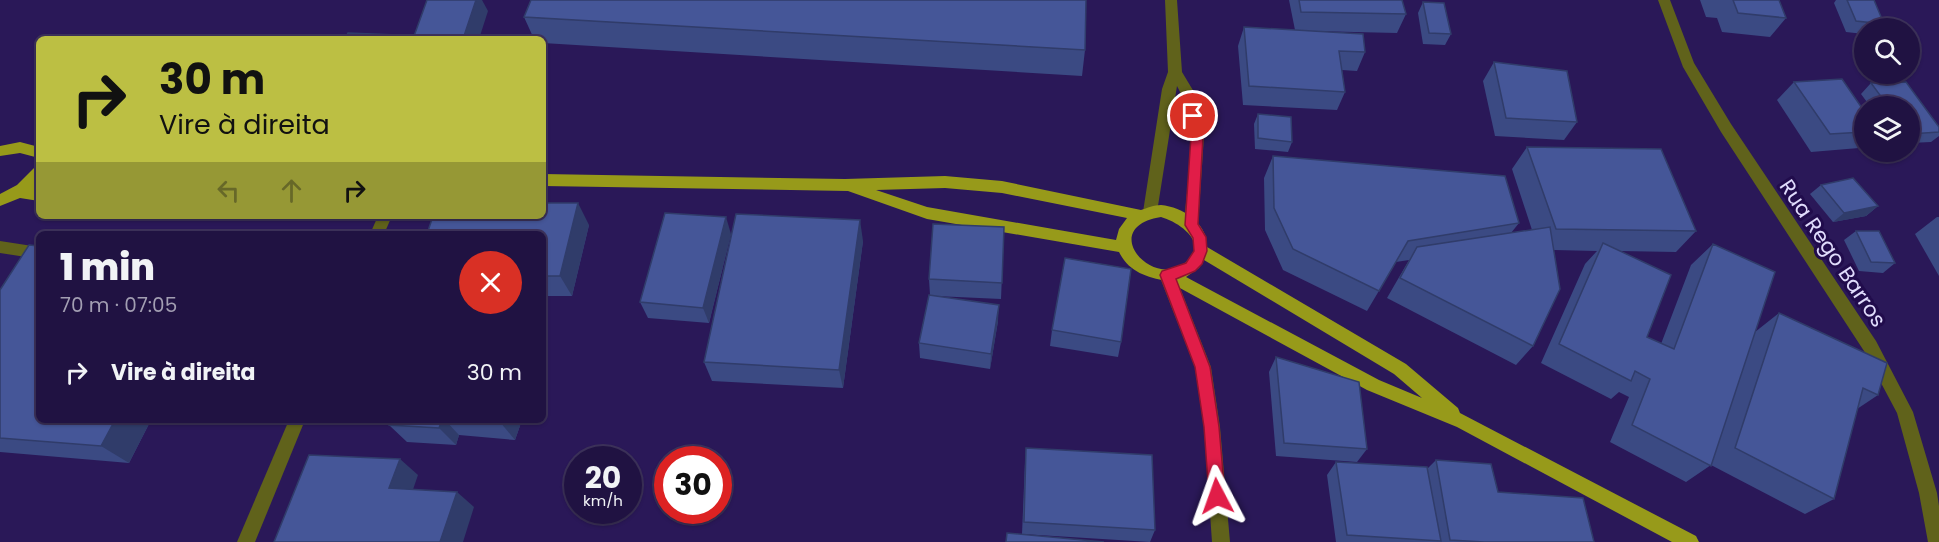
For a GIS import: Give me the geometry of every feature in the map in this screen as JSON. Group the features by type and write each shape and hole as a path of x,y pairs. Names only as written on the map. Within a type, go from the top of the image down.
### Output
{"main road":[{"path":"0,152 10,148 28,147 36,151"},
{"path":"0,200 20,192 36,177"},
{"path":"546,180 845,185 945,182 1002,187 1144,214 1172,213 1191,225 1200,237 1201,251 1191,267 1168,275"},
{"path":"845,185 927,213 1124,247"},
{"path":"20,192 36,195"},
{"path":"1144,214 1125,229 1124,247 1129,257 1141,268 1168,275 1373,385 1463,422 1690,542"},
{"path":"1201,251 1400,369 1463,422"}],"street":[{"path":"1144,214 1169,89 1175,72 1171,0"},
{"name":"Rua Rego Barros","path":"1664,0 1688,64 1776,206 1870,346 1905,412 1928,493 1936,542"},
{"path":"1175,72 1190,97 1197,136 1191,225"},
{"path":"0,246 36,252"},
{"path":"1168,275 1203,367 1212,427 1221,542"},
{"path":"246,542 296,423"}],"building":[{"path":"427,0 476,0 464,36 414,36"},
{"path":"531,0 1086,0 1085,50 524,17"},
{"path":"1299,0 1402,0 1406,14 1301,12"},
{"path":"1733,0 1779,0 1786,18 1738,13"},
{"path":"1847,0 1874,0 1882,18 1855,18"},
{"path":"1423,2 1444,3 1451,34 1429,33"},
{"path":"1244,27 1363,34 1365,52 1339,51 1345,92 1249,86"},
{"path":"348,33 397,35 396,36 346,36"},
{"path":"1494,62 1567,71 1577,122 1506,118"},
{"path":"1842,79 1854,96 1854,133 1830,134 1794,82"},
{"path":"1872,84 1907,84 1916,96 1881,96"},
{"path":"1920,101 1939,127 1939,132 1920,133"},
{"path":"1258,114 1291,117 1292,142 1258,138"},
{"path":"1527,147 1661,149 1696,231 1556,229"},
{"path":"1273,156 1505,176 1519,223 1408,241 1379,291 1293,249 1274,208"},
{"path":"1853,178 1878,206 1844,213 1821,185"},
{"path":"546,203 578,203 560,276 546,276 546,231 428,231 432,219 546,219"},
{"path":"665,213 726,217 703,308 640,302"},
{"path":"736,214 860,220 839,370 704,362"},
{"path":"933,224 1004,227 1002,283 929,279"},
{"path":"1550,227 1560,289 1533,346 1400,278 1417,247"},
{"path":"1856,231 1879,231 1895,263 1871,262"},
{"path":"1603,243 1671,275 1647,337 1674,349 1713,244 1775,272 1711,466 1632,425 1650,379 1635,371 1631,381 1559,344"},
{"path":"29,245 36,246 36,423 113,423 101,446 0,438 0,290"},
{"path":"1065,258 1131,269 1121,342 1052,330"},
{"path":"929,295 999,305 991,354 919,343"},
{"path":"1779,313 1887,363 1878,395 1863,388 1834,499 1735,448"},
{"path":"1276,357 1359,382 1367,449 1284,443"},
{"path":"389,423 441,423 439,428 389,425"},
{"path":"1026,448 1152,455 1155,530 1024,522"},
{"path":"309,455 400,459 389,488 457,492 440,542 274,542"},
{"path":"1436,460 1491,464 1498,492 1583,498 1594,542 1450,540"},
{"path":"1336,462 1427,467 1441,541 1347,535"},
{"path":"1007,533 1104,542 1006,542"}],"route":[{"path":"1193,116 1197,136 1191,225 1200,237 1201,251 1191,267 1167,275 1203,367 1212,427 1217,496"}]}
